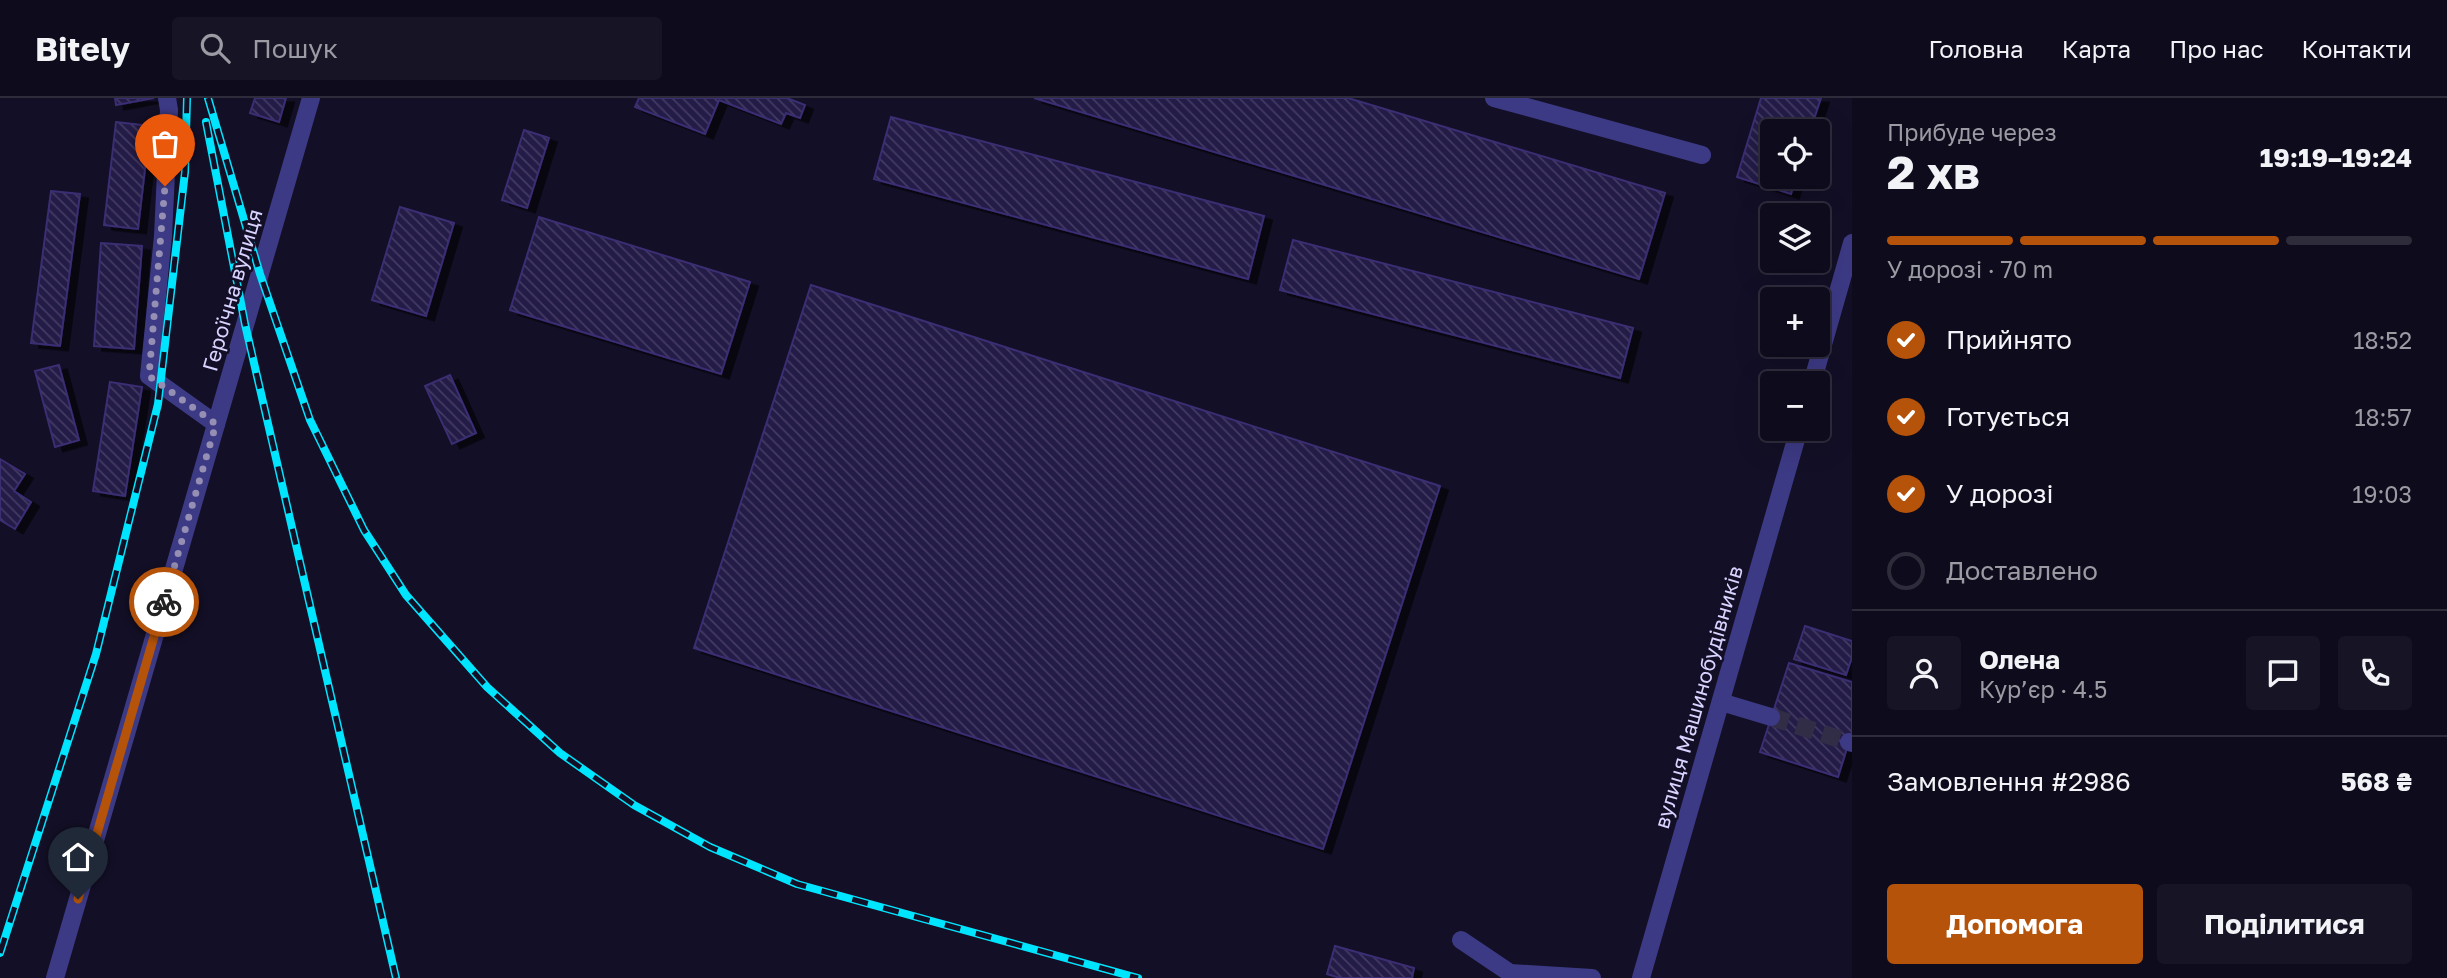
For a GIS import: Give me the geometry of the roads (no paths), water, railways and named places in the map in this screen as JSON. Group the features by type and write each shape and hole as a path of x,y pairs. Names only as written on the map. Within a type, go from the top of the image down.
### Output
{"street":[{"path":"167,98 169,110 163,236 149,376 216,424"},
{"name":"Героїчна вулиця","path":"55,978 311,98"},
{"path":"1493,98 1702,155"},
{"path":"1815,371 1852,243"},
{"name":"вулиця Машинобудівників","path":"1641,978 1796,441"},
{"path":"1721,702 1771,717"},
{"path":"1461,940 1510,972 1592,978"}],"tunnel":[{"path":"1771,717 1849,742"}],"railway":[{"path":"0,953 96,654 158,404 185,172 187,98"},
{"path":"208,98 260,274 310,420 364,530 406,595 487,687 560,753 634,805 710,847 797,884 1138,978"},
{"path":"206,122 245,324 396,978"}]}
